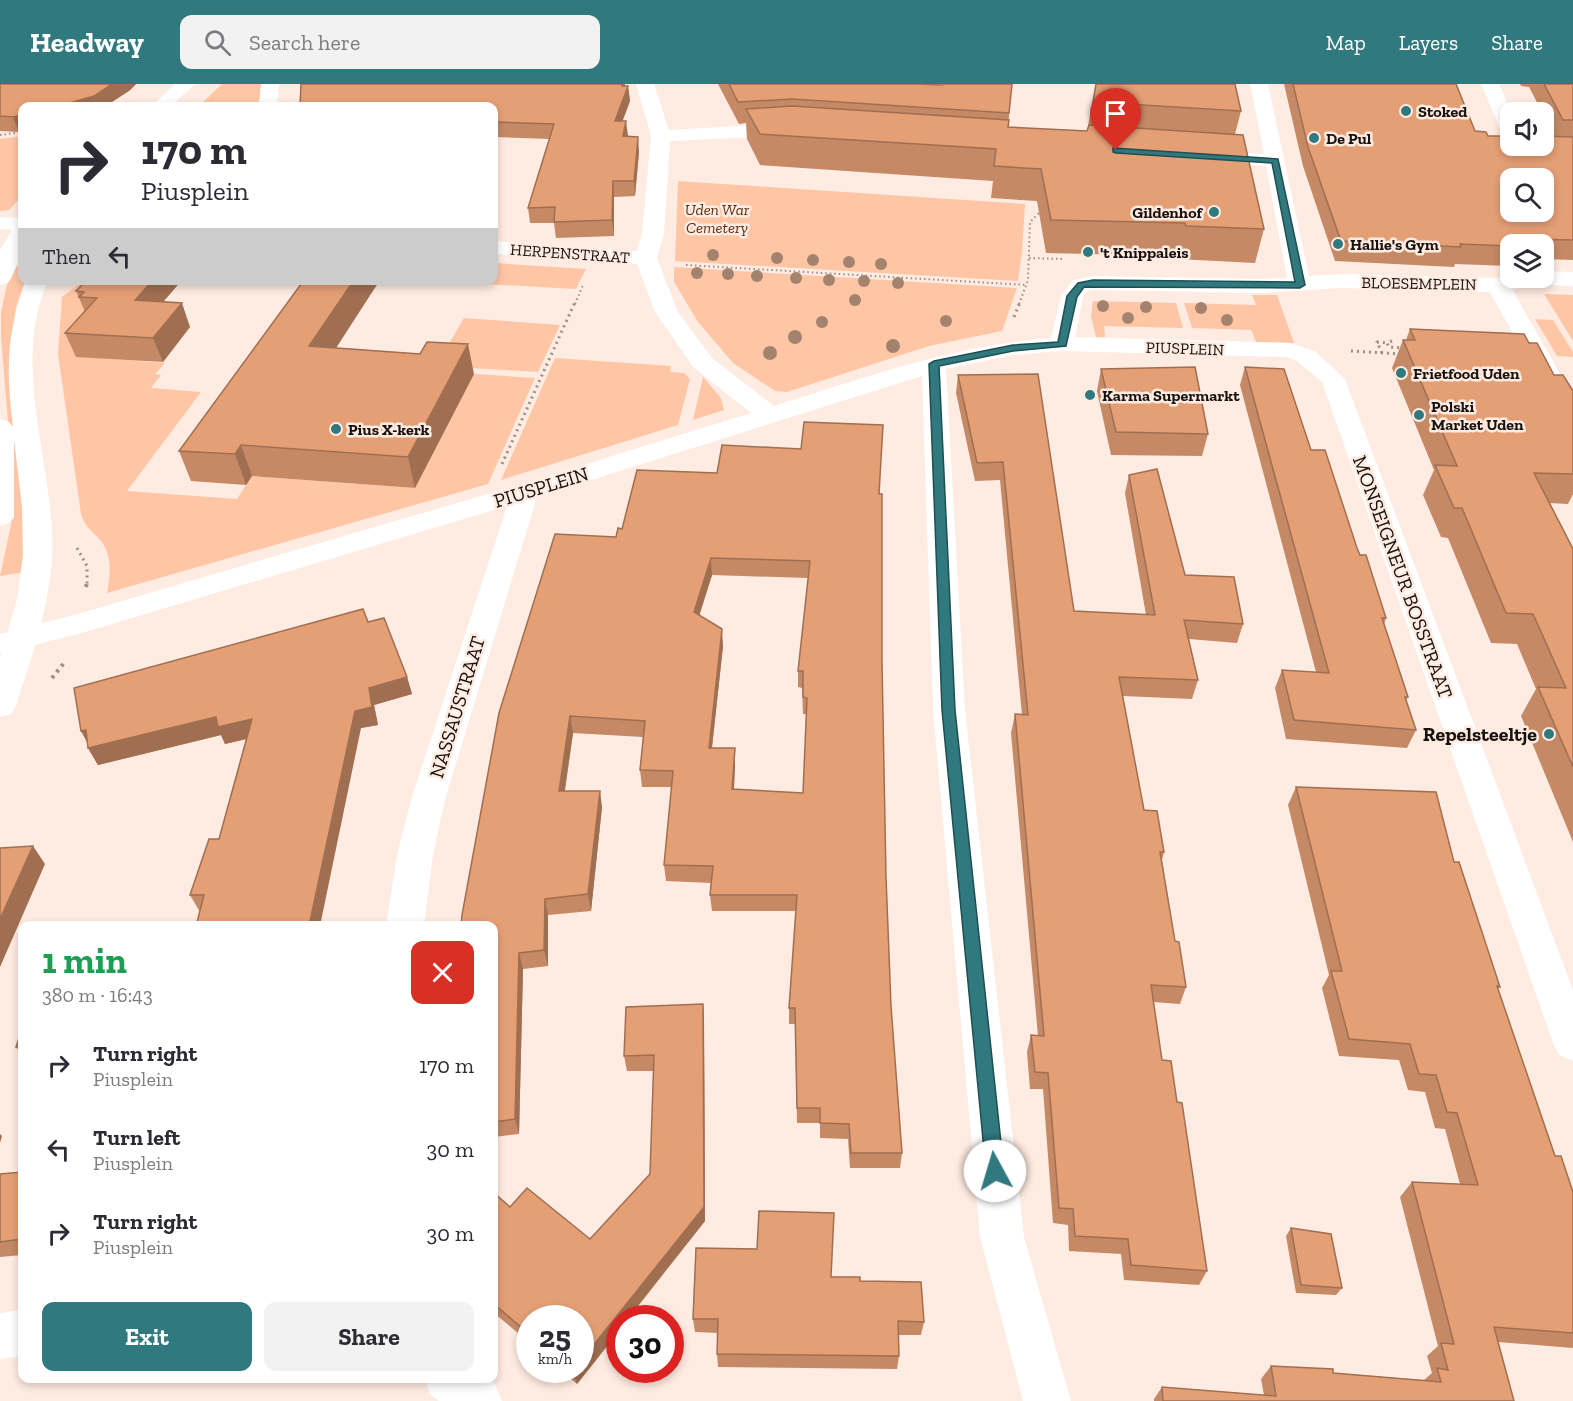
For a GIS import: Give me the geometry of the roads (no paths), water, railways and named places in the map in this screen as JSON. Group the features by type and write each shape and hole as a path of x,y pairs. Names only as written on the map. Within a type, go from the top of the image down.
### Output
{"street":[{"path":"166,102 186,84"},
{"path":"184,102 204,84"},
{"path":"268,102 270,84"},
{"path":"645,84 662,136 653,233 647,260 667,312 703,363 771,416"},
{"path":"1062,344 1072,296 1081,285 1093,283 1300,285 1259,84"},
{"path":"1490,84 1500,108"},
{"path":"662,136 792,129 816,131"},
{"path":"1184,155 1275,161"},
{"path":"0,223 18,224"},
{"path":"0,278 6,259 18,238"},
{"name":"HERPENSTRAAT","path":"498,248 647,260"},
{"name":"BLOESEMPLEIN","path":"1300,285 1343,281 1498,285 1539,278 1573,279"},
{"path":"0,706 10,642 37,573 38,532 24,412 21,356 25,316 35,285"},
{"path":"1498,285 1562,383 1573,419"},
{"name":"PIUSPLEIN","path":"10,642 525,492 934,364 1013,348 1062,344 1288,350 1309,358"},
{"name":"MONSEIGNEUR BOSSTRAAT","path":"1309,358 1333,379 1573,1043"},
{"path":"934,364 949,710 1001,1225 1047,1401"},
{"path":"0,427 2,447 0,517"},
{"name":"NASSAUSTRAAT","path":"406,921 417,846 450,723 525,492"},
{"path":"0,1336 18,1334"},
{"path":"455,1383 478,1401"}],"place":[{"name":"Stoked","path":"1406,111"},
{"name":"De Pul","path":"1314,138"},
{"name":"Gildenhof","path":"1214,212"},
{"name":"Hallie's Gym","path":"1338,244"},
{"name":"'t Knippaleis","path":"1088,252"},
{"name":"Frietfood Uden","path":"1401,373"},
{"name":"Karma Supermarkt","path":"1090,395"},
{"name":"Polski Market Uden","path":"1419,415"},
{"name":"Pius X-kerk","path":"336,429"},
{"name":"Repelsteeltje","path":"1549,734"}],"park label":[{"name":"Uden War Cemetery","path":"717,218"}]}
